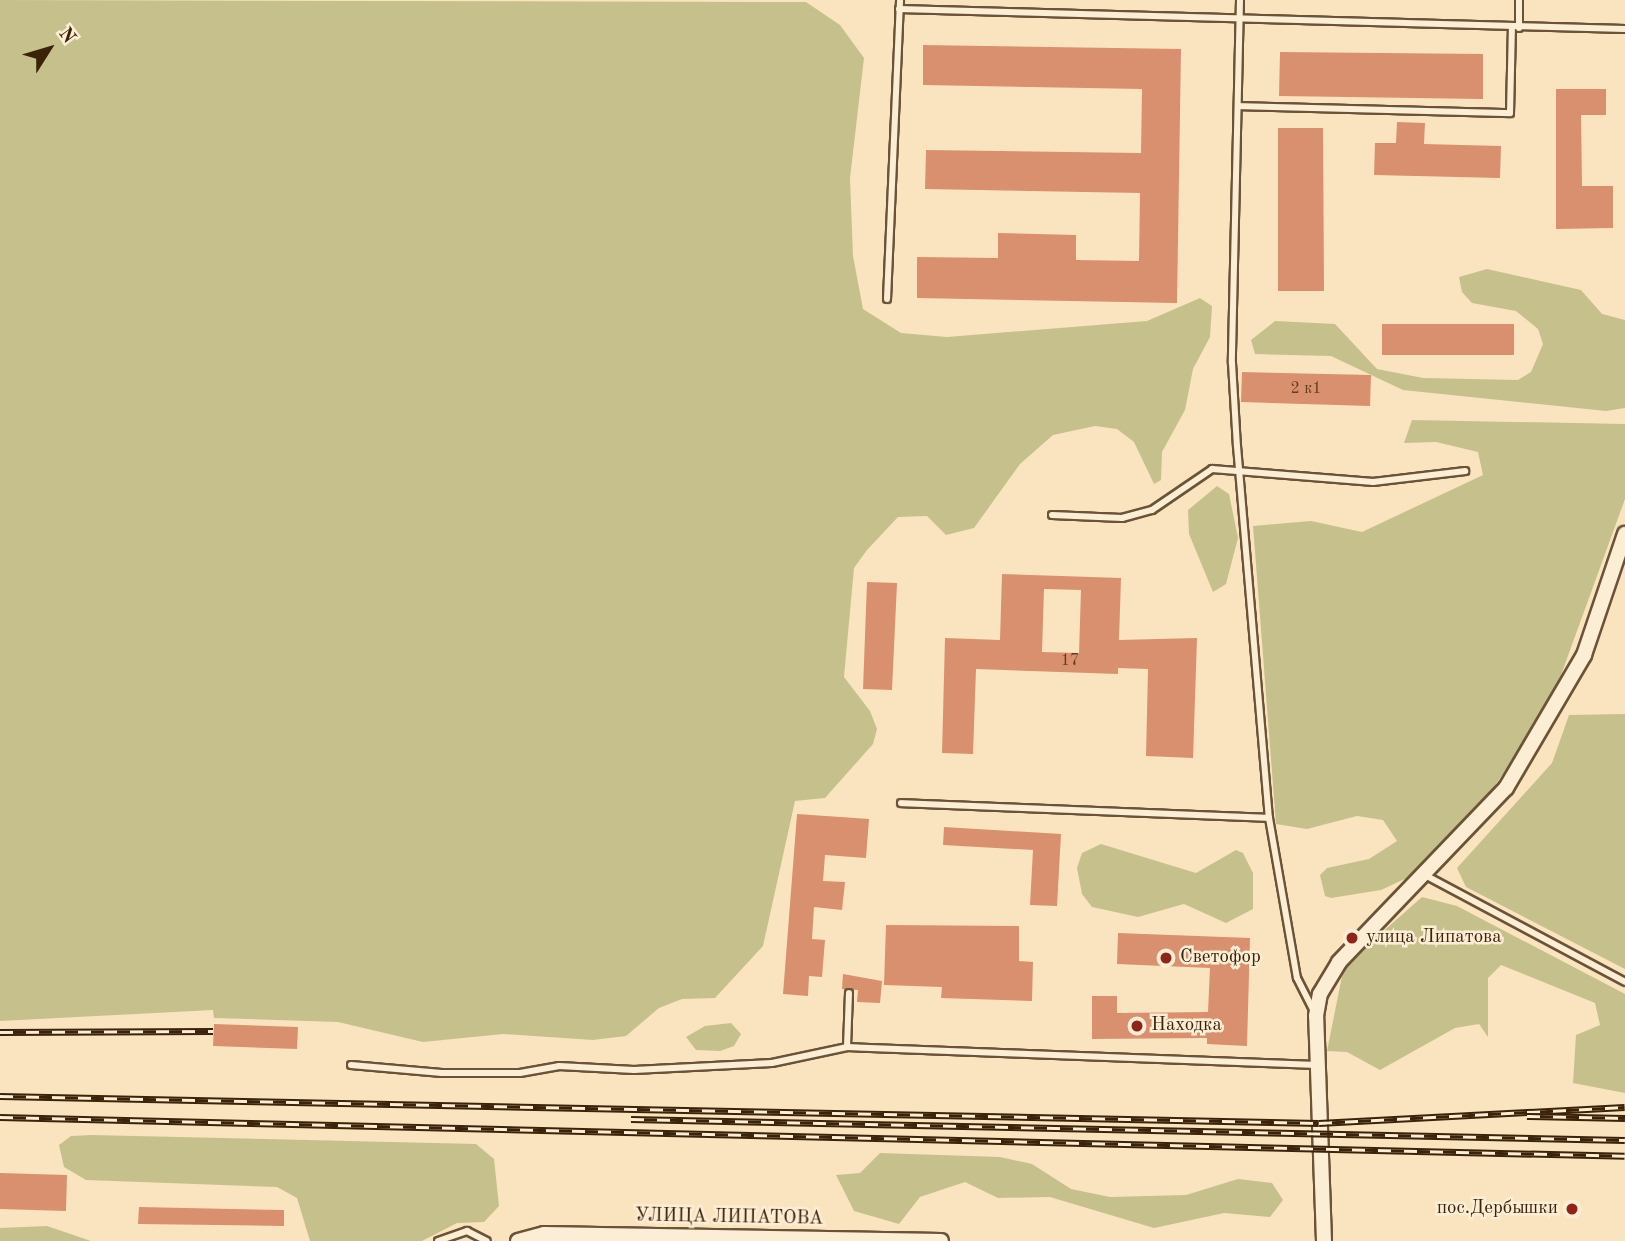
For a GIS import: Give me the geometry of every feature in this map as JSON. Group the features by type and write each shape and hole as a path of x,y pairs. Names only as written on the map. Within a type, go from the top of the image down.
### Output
{"street":[{"path":"1324,1241 1316,1016 1339,962 1506,788 1550,721 1584,655 1625,534"},
{"name":"УЛИЦА ЛИПАТОВА","path":"518,1241 544,1237 941,1241"}],"lane":[{"path":"887,299 900,0"},
{"path":"1240,0 1232,363 1240,474 1269,818 1297,978 1316,1016"},
{"path":"1238,106 1510,113 1519,0"},
{"path":"899,9 1240,23 1625,29"},
{"path":"1052,515 1122,518 1152,510 1212,469 1240,474 1373,482 1465,471"},
{"path":"901,803 1269,818"},
{"path":"1423,874 1625,982"},
{"path":"847,1047 849,993"},
{"path":"351,1065 442,1073 520,1073 559,1066 634,1070 772,1063 847,1047 1317,1065"},
{"path":"438,1241 467,1231 487,1241"}],"shaded area":[{"path":"0,0 806,2 840,25 864,58 850,178 853,256 863,309 901,333 947,337 1147,321 1200,298 1212,306 1210,337 1193,369 1185,410 1162,452 1161,480 1154,484 1134,442 1117,429 1095,426 1053,435 1020,464 974,528 946,535 927,516 898,517 867,550 854,568 844,677 870,711 877,729 873,744 825,798 795,801 763,946 715,998 682,999 659,1008 626,1036 593,1040 503,1034 423,1042 338,1022 214,1018 213,1010 0,1021"},
{"path":"1487,269 1581,290 1602,314 1625,320 1625,408 1606,411 1403,390 1331,356 1255,354 1251,340 1275,321 1335,324 1377,369 1423,378 1518,380 1531,372 1543,344 1538,329 1516,311 1472,303 1462,292 1459,277"},
{"path":"1412,420 1625,424 1625,499 1549,708 1491,791 1409,877 1381,890 1331,898 1325,896 1320,875 1327,868 1369,859 1397,841 1383,820 1357,816 1307,829 1276,824 1253,526 1311,521 1362,532 1483,475 1478,452 1436,442 1404,443"},
{"path":"1217,486 1229,494 1238,538 1226,584 1213,592 1189,534 1188,510"},
{"path":"1625,714 1625,969 1466,887 1457,868 1552,763 1569,715"},
{"path":"1101,844 1196,873 1236,850 1243,853 1253,873 1253,909 1226,923 1184,904 1138,917 1092,907 1082,894 1077,868 1082,853"},
{"path":"1422,897 1457,906 1625,994 1625,1093 1573,1083 1576,1035 1600,1025 1595,1003 1501,965 1488,978 1488,1037 1479,1024 1455,1028 1380,1070 1347,1052 1327,1051 1344,966"},
{"path":"731,1023 741,1034 734,1046 720,1051 696,1050 686,1037 705,1026"},
{"path":"71,1136 476,1144 494,1159 499,1206 484,1222 457,1223 422,1241 310,1241 297,1198 277,1187 86,1180 64,1167 59,1145"},
{"path":"880,1153 1000,1157 1032,1164 1071,1189 1110,1197 1186,1195 1238,1179 1272,1183 1283,1200 1270,1217 1224,1213 1154,1228 1050,1197 998,1198 965,1182 920,1197 899,1224 854,1211 836,1175 860,1173"},
{"path":"47,1226 91,1241 0,1241 0,1228"}],"building":[{"path":"923,45 1181,49 1177,303 917,298 917,257 998,258 998,233 1076,235 1076,260 1139,261 1140,193 925,189 926,150 1141,153 1142,89 923,85"},
{"path":"1280,52 1483,54 1483,99 1279,96"},
{"path":"1556,89 1606,89 1606,115 1581,115 1582,186 1613,186 1613,228 1556,229"},
{"path":"1397,122 1425,123 1424,144 1501,146 1500,178 1374,175 1375,143 1396,143"},
{"path":"1278,128 1323,128 1324,291 1278,291"},
{"path":"1382,324 1514,324 1514,355 1382,355"},
{"path":"1242,372 1371,375 1370,406 1241,402"},
{"path":"1002,574 1121,578 1119,640 1197,638 1193,758 1146,756 1148,669 1118,668 1118,674 976,669 973,754 942,753 945,638 1000,640","holes":["1044,589 1081,590 1079,653 1042,652"]},
{"path":"867,582 897,583 892,690 863,689"},
{"path":"797,814 869,819 866,858 825,855 823,881 845,882 842,910 814,907 812,939 825,940 822,977 809,976 808,996 783,994"},
{"path":"944,827 1061,834 1057,906 1030,905 1033,850 943,845"},
{"path":"886,925 1019,926 1019,961 1033,962 1032,1001 941,998 942,987 884,985"},
{"path":"1118,933 1250,938 1247,1046 1207,1044 1207,1038 1092,1039 1092,996 1117,996 1117,1013 1208,1012 1210,968 1117,964"},
{"path":"843,974 882,981 880,1003 857,1002 858,990 842,989"},
{"path":"214,1024 298,1027 297,1049 213,1046"},
{"path":"0,1173 67,1175 66,1211 0,1209"},
{"path":"139,1207 284,1210 284,1226 138,1224"}],"railway":[{"path":"0,1032 213,1031"},
{"path":"0,1096 1319,1123 1625,1107"},
{"path":"1527,1116 1625,1118"},
{"path":"0,1117 1625,1156"},
{"path":"631,1119 1625,1140"}],"place":[{"name":"улица Липатова","path":"1352,938"},
{"name":"Светофор","path":"1166,958"},
{"name":"Находка","path":"1137,1026"},
{"name":"пос.Дербышки","path":"1572,1209"}]}
